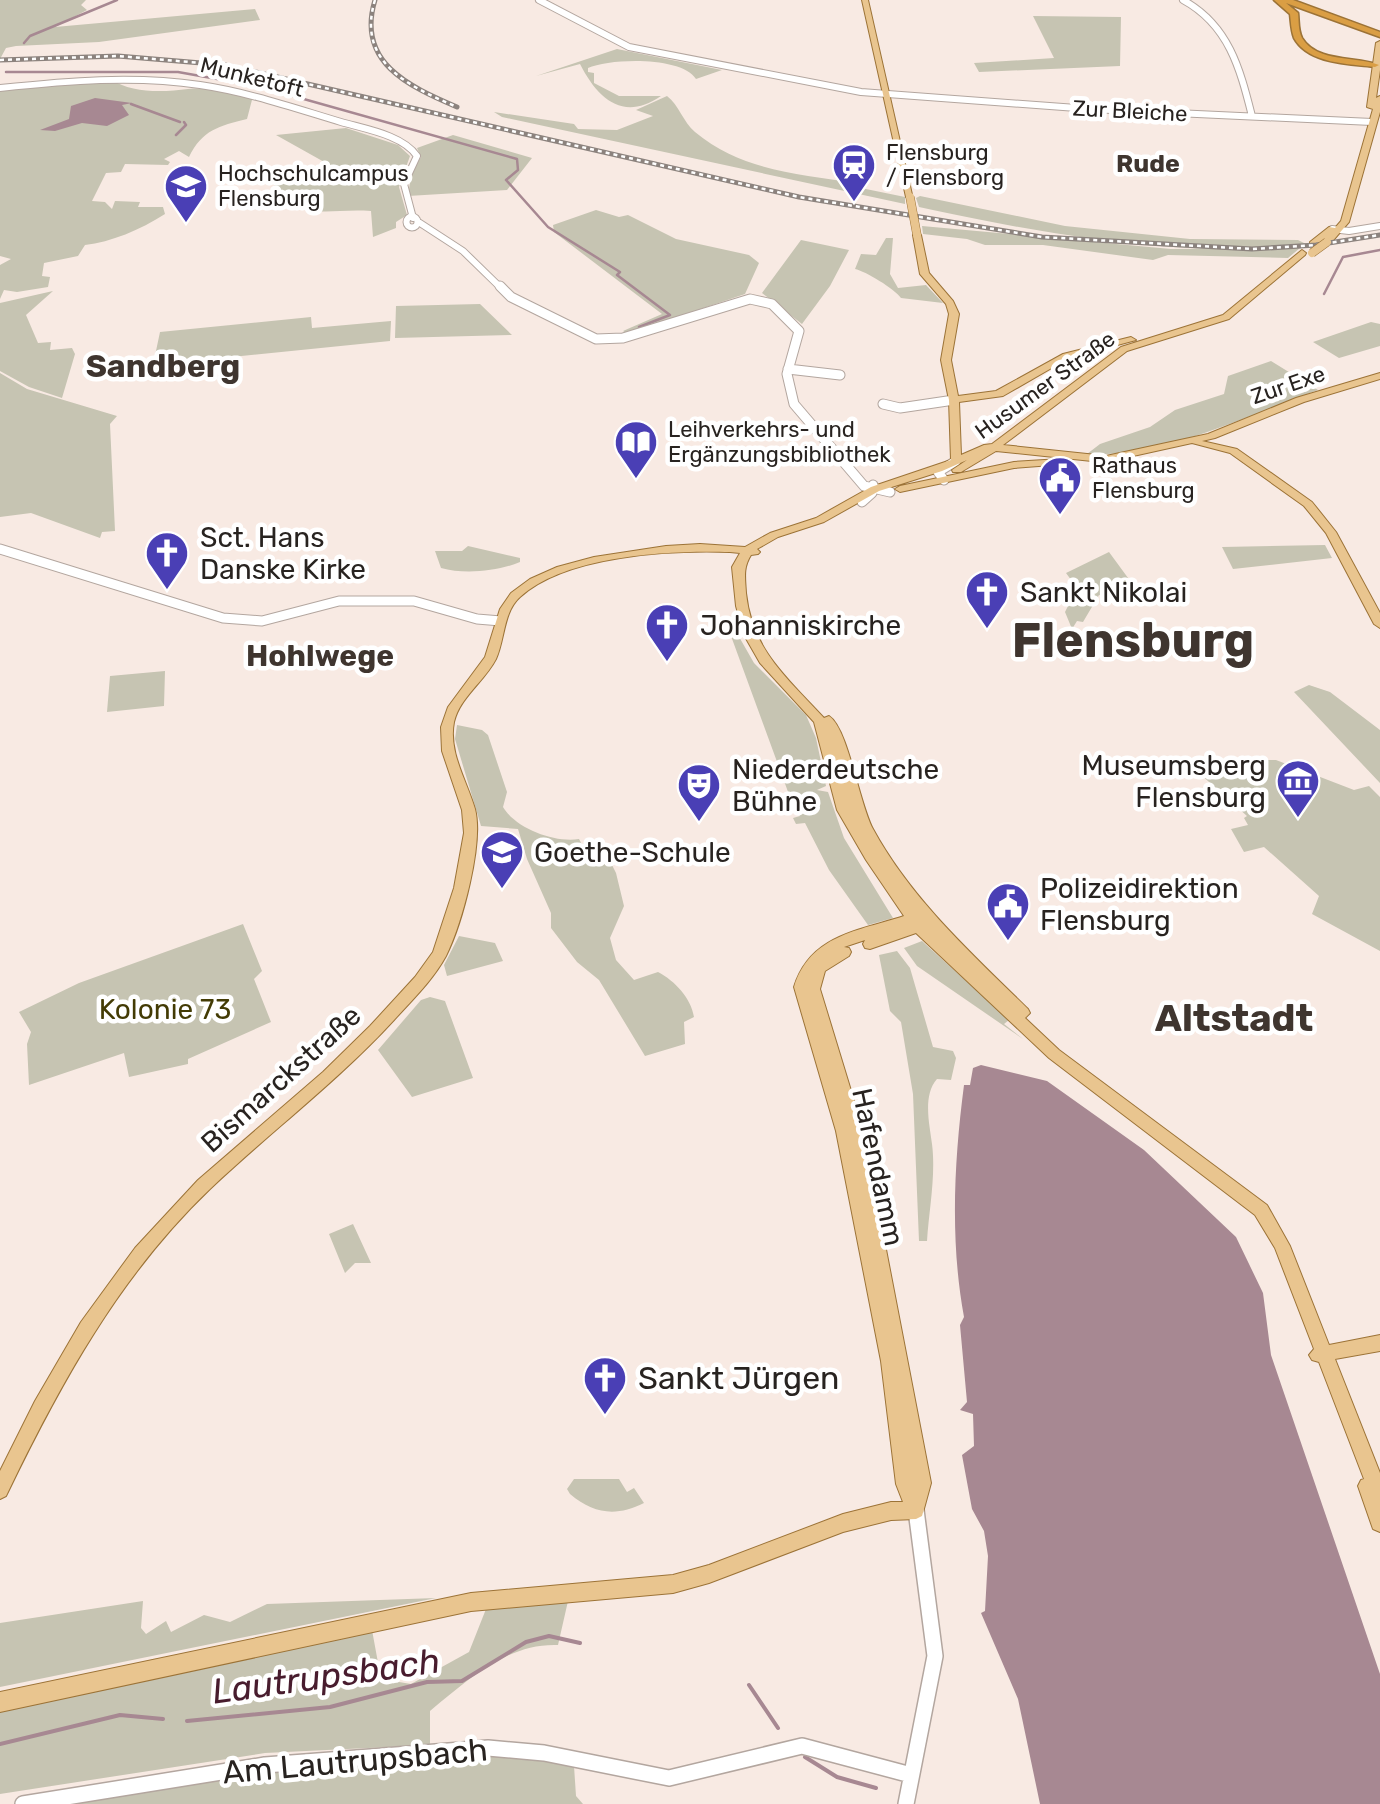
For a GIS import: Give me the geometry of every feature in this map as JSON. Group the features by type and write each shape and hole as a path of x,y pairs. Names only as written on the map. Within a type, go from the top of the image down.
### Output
{"highway":[{"path":"1278,0 1294,13 1298,38 1307,46 1334,58 1378,60"},
{"path":"1290,0 1380,34"},
{"path":"1290,0 1380,34"},
{"path":"1296,29 1302,21 1314,18 1352,25"},
{"path":"1358,62 1378,60"}],"main road":[{"path":"865,0 925,274 950,302 954,314 946,360 954,406 954,438 966,459"},
{"path":"1372,122 1378,60"},
{"path":"1336,230 1346,214 1380,98"},
{"name":"Husumer Straße","path":"1309,250 1327,242 1336,230"},
{"name":"Husumer Straße","path":"942,478 966,459 994,447 1124,349 1226,317 1336,230"},
{"path":"954,406 1008,391 1055,361 1095,348 1166,334"},
{"path":"1095,348 1106,351 1111,359"},
{"name":"Zur Exe","path":"1212,435 1300,400 1380,376"},
{"path":"500,621 510,601 526,586 603,557 718,548 749,553 822,524 873,490 1006,467 1105,460 1212,435 1308,504 1335,539 1380,624"},
{"path":"1185,443 1227,449"},
{"path":"994,447 1105,460"},
{"path":"859,500 966,459 1006,467"},
{"path":"749,553 738,568 750,635 764,660 820,722 844,810 938,947 1054,1054 1227,1182 1265,1229 1380,1496"},
{"name":"Bismarckstraße","path":"0,1490 74,1344 136,1258 204,1185 354,1055 435,962 449,930 471,827 450,754 448,724 456,704 489,660 500,621"},
{"path":"921,921 1083,1074"},
{"name":"Hafendamm","path":"916,1510 922,1483 884,1273 855,1130 813,989 818,968 830,958 921,921"},
{"path":"1321,1354 1380,1343"},
{"path":"1321,1354 1380,1351"},
{"path":"1321,1354 1380,1523"},
{"path":"0,1702 471,1602 515,1595 673,1584 843,1523 892,1511 916,1510"}],"street":[{"name":"Zur Bleiche","path":"539,0 630,47 888,96 1372,122"},
{"path":"1183,0 1210,14 1219,26 1237,63 1252,116"},
{"name":"Munketoft","path":"0,88 94,78 203,83 268,98 413,149 417,156 404,184 416,220 463,251 511,297 603,340 754,299 772,304 799,331 788,370"},
{"path":"1336,230 1380,226"},
{"path":"840,376 788,370 789,388 797,408 834,456 873,490"},
{"path":"883,404 900,408 954,406"},
{"path":"942,478 938,472 966,459"},
{"path":"852,472 894,488"},
{"path":"852,472 859,500"},
{"path":"864,478 873,490"},
{"path":"0,548 201,614 242,621 277,618 327,602 400,601 424,602 476,619 500,621"},
{"name":"Hafendamm","path":"906,1804 934,1656 933,1618 916,1510"},
{"name":"Am Lautrupsbach","path":"23,1804 265,1765 426,1750 509,1748 669,1778 802,1746 911,1775"}],"green space":[{"path":"0,0 86,0 81,5 87,10 55,27 255,9 260,20 99,42 16,46 6,48 0,59"},
{"path":"1033,16 1121,17 1120,66 979,72 974,63 1054,58"},
{"path":"617,49 722,70 696,79 676,66 645,61 588,68 588,72 594,73 594,83 619,96 661,96 635,107 623,107 604,96 595,87 580,64 536,76"},
{"path":"110,79 138,90 204,89 253,96 247,119 212,130 189,157 179,151 164,159 170,162 168,165 125,164 121,172 106,173 92,201 105,202 112,209 115,201 140,202 138,207 163,207 165,214 125,234 85,245 78,256 44,263 42,276 50,277 48,287 4,290 0,299 0,265 11,259 0,256 0,91"},
{"path":"667,96 695,132 732,155 771,169 856,183 861,188 905,197 905,204 502,117 494,112 574,124 578,129 617,130 653,116 636,110"},
{"path":"346,128 398,145 410,156 399,187 407,215 396,222 396,228 373,237 371,211 304,208 282,194 270,180 339,171 351,177 276,135"},
{"path":"453,135 532,158 507,190 408,196 411,175 421,157 417,148"},
{"path":"916,198 1065,226 1190,239 1298,240 1306,244 1213,249 1112,241 919,207"},
{"path":"596,210 619,217 628,215 676,239 749,255 759,263 745,294 627,334 623,331 662,314 554,232 553,225"},
{"path":"922,226 1171,249 1300,248 1288,258 1168,255 1153,260 1043,245 985,245 923,234"},
{"path":"886,238 893,238 890,274 898,288 926,285 943,303 901,298 880,281 855,269 861,254 876,255"},
{"path":"801,240 849,250 830,286 802,324 762,293"},
{"path":"53,291 26,315 38,343 51,342 50,350 72,348 75,354 62,398 29,387 0,371 0,303"},
{"path":"480,304 512,335 395,338 396,306"},
{"path":"311,317 312,328 391,321 390,341 153,365 160,332"},
{"path":"1371,322 1380,324 1380,346 1339,358 1313,342"},
{"path":"1271,361 1318,390 1174,442 1087,454 1100,444 1150,427 1175,410 1224,394 1228,376"},
{"path":"0,373 27,389 117,416 110,424 115,531 102,532 100,538 31,513 0,517"},
{"path":"1325,545 1332,558 1233,569 1222,547"},
{"path":"468,546 520,558 520,562 482,571 441,568 435,551 462,551"},
{"path":"1109,552 1131,582 1116,599 1099,595 1083,622 1077,621 1072,629 1065,612 1077,588 1066,573"},
{"path":"738,635 754,663 806,715 816,738 826,786 817,790 828,792 844,838 893,918 868,925 829,870 805,823 796,824 793,818 800,816 796,809 789,810 786,802 791,800 731,636"},
{"path":"165,671 164,706 107,712 110,676"},
{"path":"1309,685 1330,692 1380,730 1380,783 1294,692"},
{"path":"457,725 488,735 507,792 503,807 517,822 548,836 579,839 586,852 604,849 616,873 624,906 610,938 616,960 634,980 658,972 681,991 694,1017 684,1022 685,1044 645,1056 599,980 577,962 551,928 551,913 518,829 481,826 455,739"},
{"path":"1232,760 1276,760 1354,790 1369,786 1380,797 1380,951 1312,914 1319,896 1264,847 1244,852 1231,829 1248,825 1244,818 1247,816 1199,773"},
{"name":"Kolonie 73","path":"243,924 262,971 254,979 271,1022 188,1059 188,1064 129,1077 124,1053 29,1085 27,1044 31,1032 19,1012 79,983"},
{"path":"459,936 495,943 503,961 447,976 444,965"},
{"path":"922,941 1009,1020 1004,1024 1023,1039 917,966 904,948"},
{"path":"897,951 910,968 933,1047 953,1051 956,1058 951,1080 937,1079 930,1094 933,1168 927,1241 919,1241 913,1094 901,1022 890,1011 879,955"},
{"path":"430,997 445,1001 473,1078 412,1097 378,1050 421,1000"},
{"path":"353,1224 371,1263 355,1263 345,1273 329,1234"},
{"path":"574,1479 619,1479 627,1492 634,1488 644,1503 615,1512 588,1506 567,1489"},
{"path":"436,1598 0,1687 0,1623 143,1601 141,1628 146,1634 166,1621 171,1632 204,1615 230,1622 267,1604"},
{"name":"Lautrupsbach","path":"568,1601 558,1645 539,1646 505,1657 430,1711 430,1745 265,1753 0,1794 0,1710 372,1630 381,1679 411,1684 469,1652 486,1609"},
{"path":"511,1754 574,1766 576,1796 583,1804 70,1804 289,1770"}],"shaded area":[{"path":"95,98 132,103 122,105 129,115 107,126 82,123 55,131 40,130 69,119 71,106"},
{"path":"981,1065 1047,1081 1144,1150 1236,1237 1263,1293 1271,1355 1380,1674 1380,1804 1040,1804 1018,1699 981,1613 985,1611 988,1556 984,1531 972,1509 962,1455 974,1446 973,1414 960,1410 967,1402 955,1230 956,1172 964,1085 970,1085 973,1068"}],"waterway":[{"path":"24,43 30,36 117,0"},
{"path":"6,72 178,72 261,87 517,159 518,170 506,180 548,227 620,272 617,275 670,315 639,327"},
{"path":"131,104 180,122"},
{"path":"176,135 186,125 184,122"},
{"path":"1324,294 1343,257 1380,250"},
{"name":"Lautrupsbach","path":"187,1721 330,1707 427,1682 462,1681 526,1642 549,1636 580,1643"},
{"name":"Lautrupsbach","path":"749,1685 778,1728"},
{"name":"Lautrupsbach","path":"0,1744 120,1715 163,1719"},
{"name":"Lautrupsbach","path":"805,1757 837,1777 876,1788"}],"railway":[{"path":"375,0 371,22 380,56 405,80 457,107"},
{"path":"0,60 118,56 225,65 799,197 1042,237 1252,249 1380,235"}],"place":[{"name":"Flensburg / Flensborg","path":"854,203"},
{"name":"Hochschulcampus Flensburg","path":"186,224"},
{"name":"Leihverkehrs- und Ergänzungsbibliothek","path":"636,480"},
{"name":"Rathaus Flensburg","path":"1060,516"},
{"name":"Sct. Hans Danske Kirke","path":"167,591"},
{"name":"Sankt Nikolai","path":"987,630"},
{"name":"Johanniskirche","path":"667,663"},
{"name":"Museumsberg Flensburg","path":"1298,819"},
{"name":"Niederdeutsche Bühne","path":"699,823"},
{"name":"Goethe-Schule","path":"502,890"},
{"name":"Polizeidirektion Flensburg","path":"1008,942"},
{"name":"Sankt Jürgen","path":"605,1416"}],"district":[{"name":"Rude","path":"1148,163"},
{"name":"Sandberg","path":"163,366"},
{"name":"Flensburg","path":"1133,640"},
{"name":"Hohlwege","path":"320,656"},
{"name":"Altstadt","path":"1234,1018"}]}
